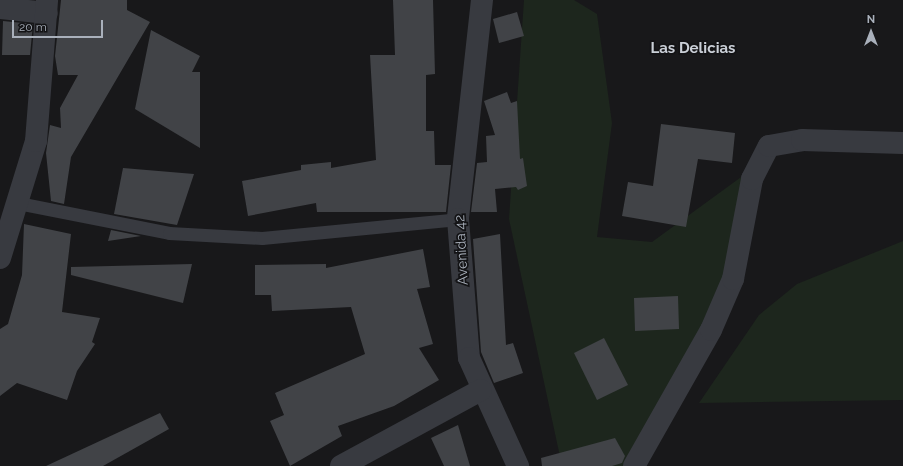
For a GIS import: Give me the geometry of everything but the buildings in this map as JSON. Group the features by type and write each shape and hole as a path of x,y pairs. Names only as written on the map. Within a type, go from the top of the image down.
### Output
{"street":[{"name":"Avenida 42","path":"482,0 458,219 469,358 481,390 518,466"},
{"path":"0,8 47,6 36,141 0,258"},
{"path":"634,466 711,330 733,280 752,179 769,146 802,140 903,143"},
{"path":"342,466 481,390"}],"lane":[{"path":"18,203 169,233 262,238 458,219"}],"shaded area":[{"path":"524,0 574,0 597,14 612,123 597,237 652,242 748,172 739,238 705,321 623,466 562,466 509,219"},
{"path":"903,241 903,400 699,403 759,315 797,284"}],"district":[{"name":"Las Delicias","path":"693,49"}]}
